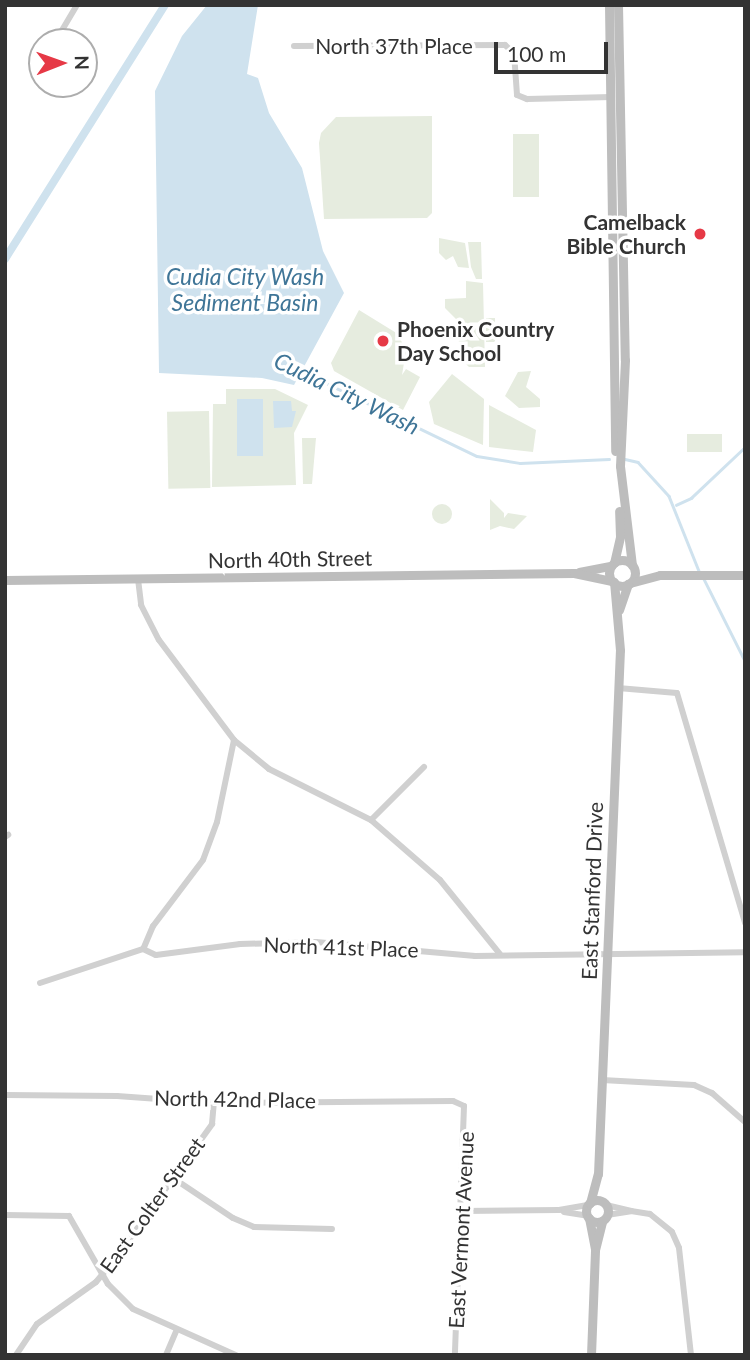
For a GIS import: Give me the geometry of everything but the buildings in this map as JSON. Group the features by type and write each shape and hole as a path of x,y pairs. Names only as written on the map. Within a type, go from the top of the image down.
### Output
{"street":[{"path":"63,28 77,5"},
{"path":"609,5 625,360 620,466 633,566 660,575"},
{"path":"613,565 620,536 614,433 615,97 618,5"},
{"name":"North 37th Place","path":"293,47 505,45 514,53 517,95 527,99 615,97"},
{"name":"North 40th Street","path":"5,580 575,573 613,565 633,566"},
{"name":"East Stanford Drive","path":"591,1355 595,1250 589,1204 598,1174 618,688 619,610 613,582 613,565"},
{"name":"East Stanford Drive","path":"619,610 633,566"},
{"name":"North 40th Street","path":"575,573 629,583"},
{"path":"629,583 660,575 745,575"},
{"path":"138,579 141,605 159,640 234,740 269,769 370,820 440,880 500,954"},
{"path":"618,688 677,692 745,923"},
{"path":"143,949 153,926 203,860 217,822 234,740"},
{"path":"370,820 424,767"},
{"name":"North 41st Place","path":"40,983 143,949 156,955 240,944 316,942 461,956 745,952"},
{"path":"602,1080 694,1085 712,1093 745,1122"},
{"name":"North 42nd Place","path":"5,1096 117,1096 214,1102 453,1101 464,1106"},
{"name":"East Colter Street","path":"16,1355 37,1324 103,1273 212,1124 214,1102"},
{"name":"East Vermont Avenue","path":"455,1355 464,1106"},
{"name":"East Stanford Drive","path":"595,1250 605,1218 605,1203 598,1174"},
{"path":"173,1178 243,1223 266,1229 332,1229"},
{"path":"462,1211 559,1210 605,1203 664,1222 679,1248 691,1355"},
{"path":"559,1210 605,1218 631,1211"},
{"path":"5,1215 69,1216 103,1273 133,1308 177,1331 236,1355"},
{"path":"166,1355 177,1331"}],"shaded area":[{"path":"432,116 432,213 427,218 324,219 319,143 321,133 336,117"},
{"path":"513,134 539,134 539,197 513,197"},
{"path":"439,238 465,243 469,268 458,267 453,256 446,260 439,253"},
{"path":"468,242 481,242 482,279 476,279 471,267"},
{"path":"466,281 483,283 485,367 469,367 454,352 459,347 458,321 445,308 445,299 466,298"},
{"path":"359,310 398,334 406,351 402,375 406,369 420,377 403,410 334,371 331,363"},
{"path":"486,318 495,318 495,342 486,342"},
{"path":"531,371 526,387 540,399 540,407 519,408 505,396 518,372"},
{"path":"452,374 484,399 483,445 434,424 429,402"},
{"path":"226,389 275,389 308,405 294,433 296,485 212,487 213,404 226,404"},
{"path":"489,405 536,430 533,452 489,447"},
{"path":"209,411 210,488 168,489 167,412"},
{"path":"687,434 722,434 722,452 687,452"},
{"path":"302,438 316,438 312,484 303,484"},
{"path":"490,499 504,513 504,518 508,513 527,516 514,529 500,526 490,530"},
{"path":"438,504 446,504 452,514 446,524 438,524 432,518 432,510"}],"water":[{"name":"Cudia City Wash Sediment Basin","path":"207,5 258,5 247,74 258,78 269,113 302,168 323,251 344,293 294,385 262,378 159,373 155,91 182,36"},
{"path":"237,399 263,399 263,456 237,456"},
{"path":"273,401 291,401 292,411 296,411 292,427 274,428"}],"waterway":[{"path":"5,259 165,5"},
{"name":"Cudia City Wash","path":"301,371 477,456 520,463 609,459"},
{"path":"676,505 691,498 745,447"},
{"name":"Cudia City Wash","path":"625,459 638,462 669,496 699,571"},
{"name":"Cudia City Wash","path":"703,577 745,661"}],"place":[{"name":"Camelback Bible Church","path":"700,234"},
{"name":"Phoenix Country Day School","path":"383,341"}]}
